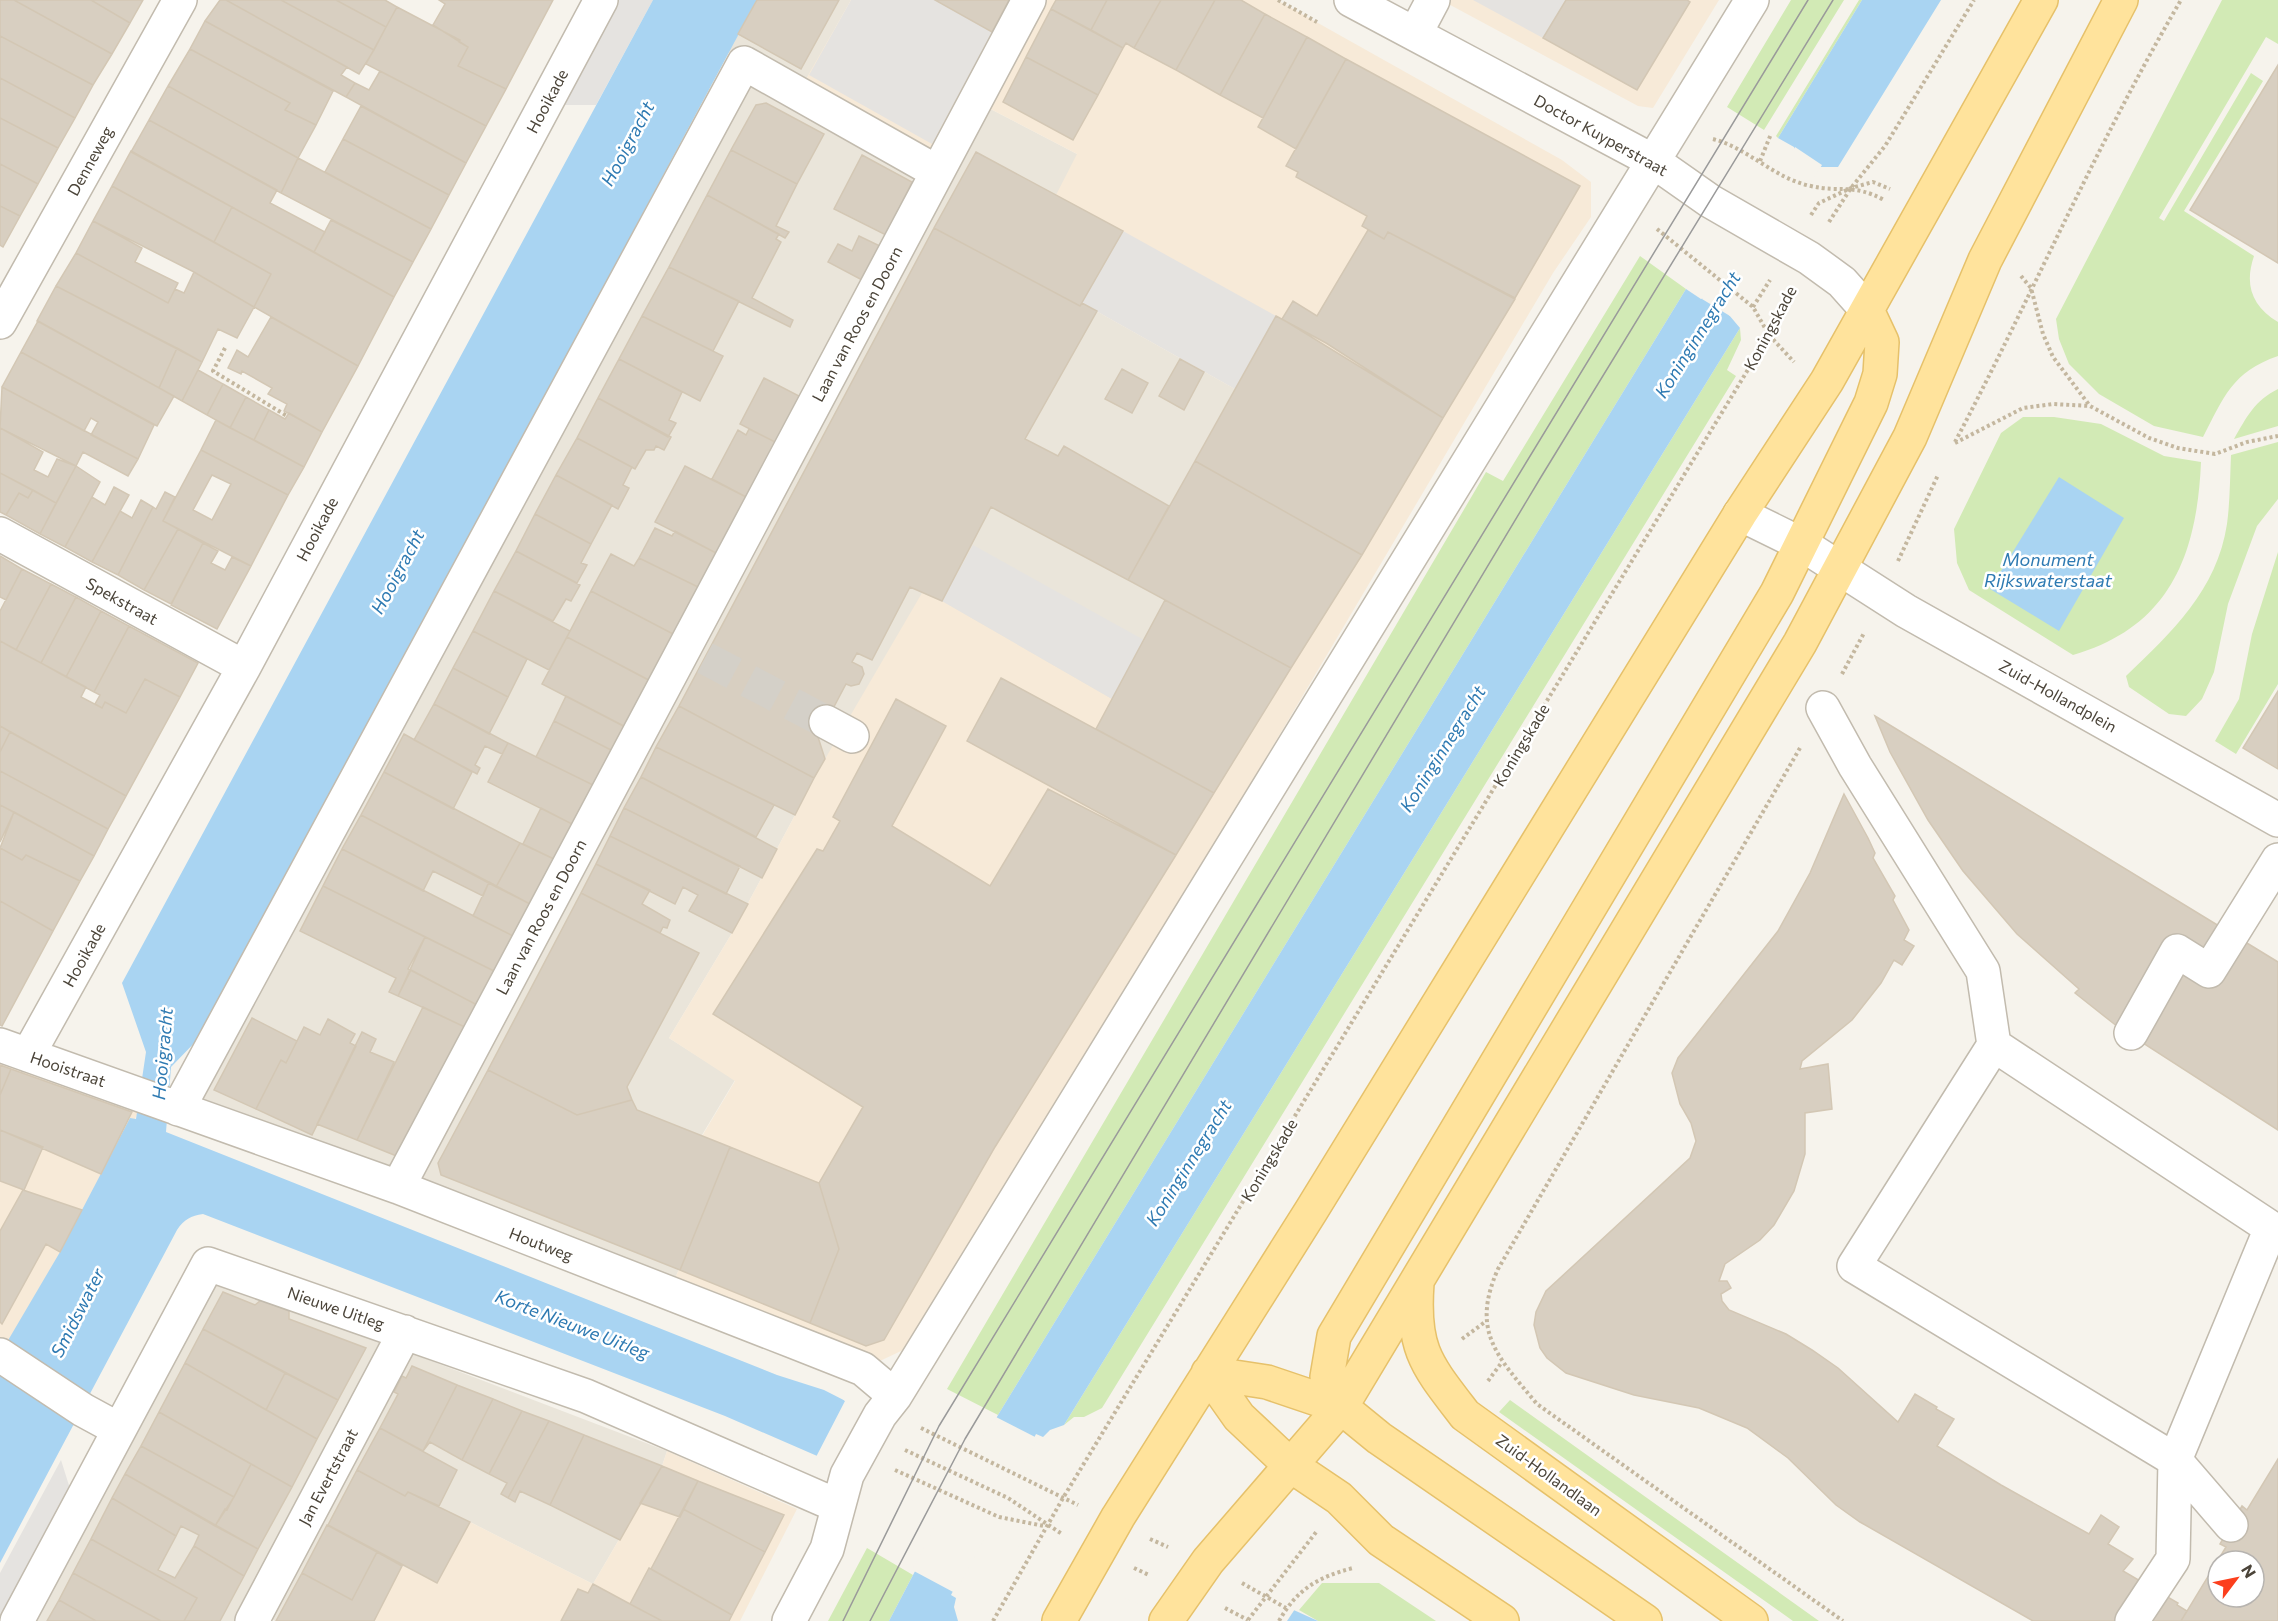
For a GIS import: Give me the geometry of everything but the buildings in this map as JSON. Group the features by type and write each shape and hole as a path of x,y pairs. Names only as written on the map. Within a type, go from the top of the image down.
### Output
{"main road":[{"path":"1065,1610 1118,1518 1317,1202 1740,514 1827,381 2041,0"},
{"path":"1166,1621 1208,1561 1341,1407 1740,745 1842,568 1910,437 1985,260 2121,0"},
{"path":"1341,1407 1327,1377 1334,1336 1778,592 1803,545 1871,403 1880,374 1882,342 1867,310"},
{"name":"Zuid-Hollandlaan","path":"1417,1283 1414,1316 1422,1350 1430,1369 1465,1415 1751,1621"},
{"path":"1208,1373 1267,1382 1341,1407 1379,1438 1645,1621"},
{"path":"1208,1373 1239,1417 1290,1465 1339,1498 1381,1540 1502,1621"}],"street":[{"name":"Denneweg","path":"0,322 180,0"},
{"name":"Hooikade","path":"14,1050 243,668 601,0"},
{"name":"Laan van Roos en Doorn","path":"398,1188 695,652 937,172 1029,0"},
{"path":"1415,34 1433,0"},
{"path":"789,1621 827,1549 838,1506 870,1434 1752,0"},
{"name":"Doctor Kuyperstraat","path":"1356,1 1653,161 1748,224 1809,258 1842,282 1867,310"},
{"path":"176,1108 744,63 937,172"},
{"path":"1740,514 1803,545 1842,568"},
{"name":"Spekstraat","path":"0,534 243,668"},
{"name":"Zuid-Hollandplein","path":"1842,568 1882,597 2278,820"},
{"path":"1822,708 1855,766 1983,971 1994,1045 1854,1266 2175,1460 2231,1525"},
{"path":"2131,1033 2177,951 2209,971 2278,860"},
{"path":"1994,1045 2271,1228 2175,1460 2173,1559 2132,1621"},
{"name":"Hooistraat","path":"14,1050 137,1092 176,1108"},
{"name":"Houtweg","path":"176,1108 398,1188 863,1369 870,1434"},
{"name":"Nieuwe Uitleg","path":"17,1621 208,1264 586,1396 838,1506"},
{"name":"Jan Evertstraat","path":"252,1621 405,1332"},
{"path":"0,1355 83,1410 118,1430"}],"path":[{"name":"Koningskade","path":"993,1621 1068,1491 1769,335 1809,258 1851,188 1885,146 1974,0"},
{"path":"2090,406 2053,404 2024,408 1954,444 2010,338 2031,288 2155,43 2181,0"},
{"path":"1673,128 1722,141 1779,173 1809,186 1851,188"},
{"path":"1760,161 1772,134"},
{"path":"1715,277 1753,307 1769,335"},
{"path":"2031,288 2043,334 2053,357 2090,406 2149,438 2178,448 2215,454 2247,442 2278,436"},
{"path":"225,348 213,371 286,416"},
{"path":"1843,1621 1537,1404 1502,1362 1485,1322 1487,1294 1498,1269 1822,708 1882,597 1940,473"},
{"path":"870,1434 999,1517 1048,1527"},
{"path":"870,1434 1008,1498 1048,1527"},
{"path":"1247,1621 1268,1590"},
{"path":"1279,1621 1289,1602"}],"shaded area":[{"path":"615,0 653,0 596,105 555,105"},
{"path":"757,0 851,0 799,93 975,101 1077,154 1094,215 1123,231 1082,303 1235,389 1128,580 1165,600 1112,699 825,759 732,933 669,1038 735,1080 702,1135 730,1147 669,1293 178,1109 744,63 728,52"},
{"path":"851,0 1277,0 1562,160 1591,182 1591,217 1553,273 920,1342 863,1369 669,1293 730,1147 702,1136 735,1081 669,1038 732,933 825,759 922,593 942,601 1112,699 1165,600 1128,580 1235,389 1082,303 1122,231 1056,195 1077,154 975,101 937,172 798,93"},
{"path":"851,0 935,0 992,32 932,144 809,75"},
{"path":"1441,0 1719,0 1653,108 1638,106"},
{"path":"1473,0 1566,0 1543,38"},
{"path":"1123,231 1276,316 1235,389 1082,303"},
{"path":"973,545 1144,640 1112,699 942,601"},
{"path":"0,1060 140,1109 11,1353 0,1353"},
{"path":"214,1278 667,1451 662,1466 593,1584 470,1522 437,1583 402,1566 374,1621 275,1621 259,1613 255,1621 23,1621"},
{"path":"667,1451 797,1509 740,1621 374,1621 402,1566 437,1583 470,1522 593,1584 662,1466"},
{"path":"61,1460 72,1495 6,1621 0,1621 0,1573"}],"green space":[{"path":"1791,0 1844,0 1764,130 1727,107"},
{"path":"1859,0 1862,0 1778,138 1776,136"},
{"path":"2222,0 2278,0 2278,44 2266,37 2159,218 2164,221 2251,73 2263,81 2184,211 2254,256 2250,276 2252,294 2262,309 2278,322 2278,356 2262,362 2240,378 2224,398 2203,437 2154,426 2099,394 2069,364 2059,339 2056,319"},
{"path":"1640,256 1686,289 998,1415 947,1389 1486,472 1503,481"},
{"path":"1740,328 1741,340 1727,370 1736,376 1102,1408 1084,1417 1074,1417 1064,1425"},
{"path":"2278,389 2278,426 2234,439 2257,404"},
{"path":"2023,417 2054,417 2101,424 2164,456 2201,462 2193,527 2184,557 2172,583 2155,606 2133,626 2106,642 2073,655 1969,590 1957,563 1954,529 2001,433"},
{"path":"2278,442 2278,499 2257,526 2228,604 2214,672 2202,699 2186,716 2169,714 2129,687 2126,676 2176,626 2203,589 2213,569 2222,548 2227,524 2231,455"},
{"path":"2278,552 2278,684 2236,754 2215,741 2239,699 2252,634"},
{"path":"1510,1400 1819,1621 1793,1621 1499,1412"},
{"path":"867,1548 913,1575 889,1621 828,1621"},
{"path":"1322,1583 1379,1583 1436,1621 1318,1621 1299,1610"}],"water":[{"path":"653,0 757,0 203,1034 171,1067 166,1132 777,1375 824,1390 971,1465 998,1415 1686,289 1701,299 1704,298 1794,151 1794,147 1778,138 1862,0 1941,0 1838,167 1820,167 1729,315 1740,328 1064,1425 1050,1430 1043,1437 1036,1434 1012,1482 1318,1621 1179,1621 986,1528 951,1595 956,1598 954,1607 958,1621 889,1621 946,1512 725,1416 203,1214 188,1219 177,1230 0,1563 0,1354 60,1252 130,1118 136,1119 146,1052 122,983"},
{"name":"Monument Rijkswaterstaat","path":"2059,477 2124,518 2059,631 1990,589"}],"pier":[{"path":"1795,147 1822,165 1730,316 1702,299"},
{"path":"835,1392 970,1461 994,1416 1038,1438 1015,1481 1297,1606 1287,1621 1173,1621 988,1532 955,1593 912,1570 942,1513 803,1452 816,1457 845,1401"}],"tunnel":[{"path":"705,658 826,722"}],"tram line":[{"path":"843,1621 939,1426 1808,0"},
{"path":"870,1621 965,1439 1541,477 1833,0"}],"water label":[{"name":"Hooigracht","path":"628,144"},
{"name":"Koninginnegracht","path":"1698,335"},
{"name":"Hooigracht","path":"398,572"},
{"name":"Koninginnegracht","path":"1443,749"},
{"name":"Hooigracht","path":"163,1054"},
{"name":"Koninginnegracht","path":"1189,1163"},
{"name":"Smidswater","path":"78,1313"},
{"name":"Korte Nieuwe Uitleg","path":"572,1325"}]}
